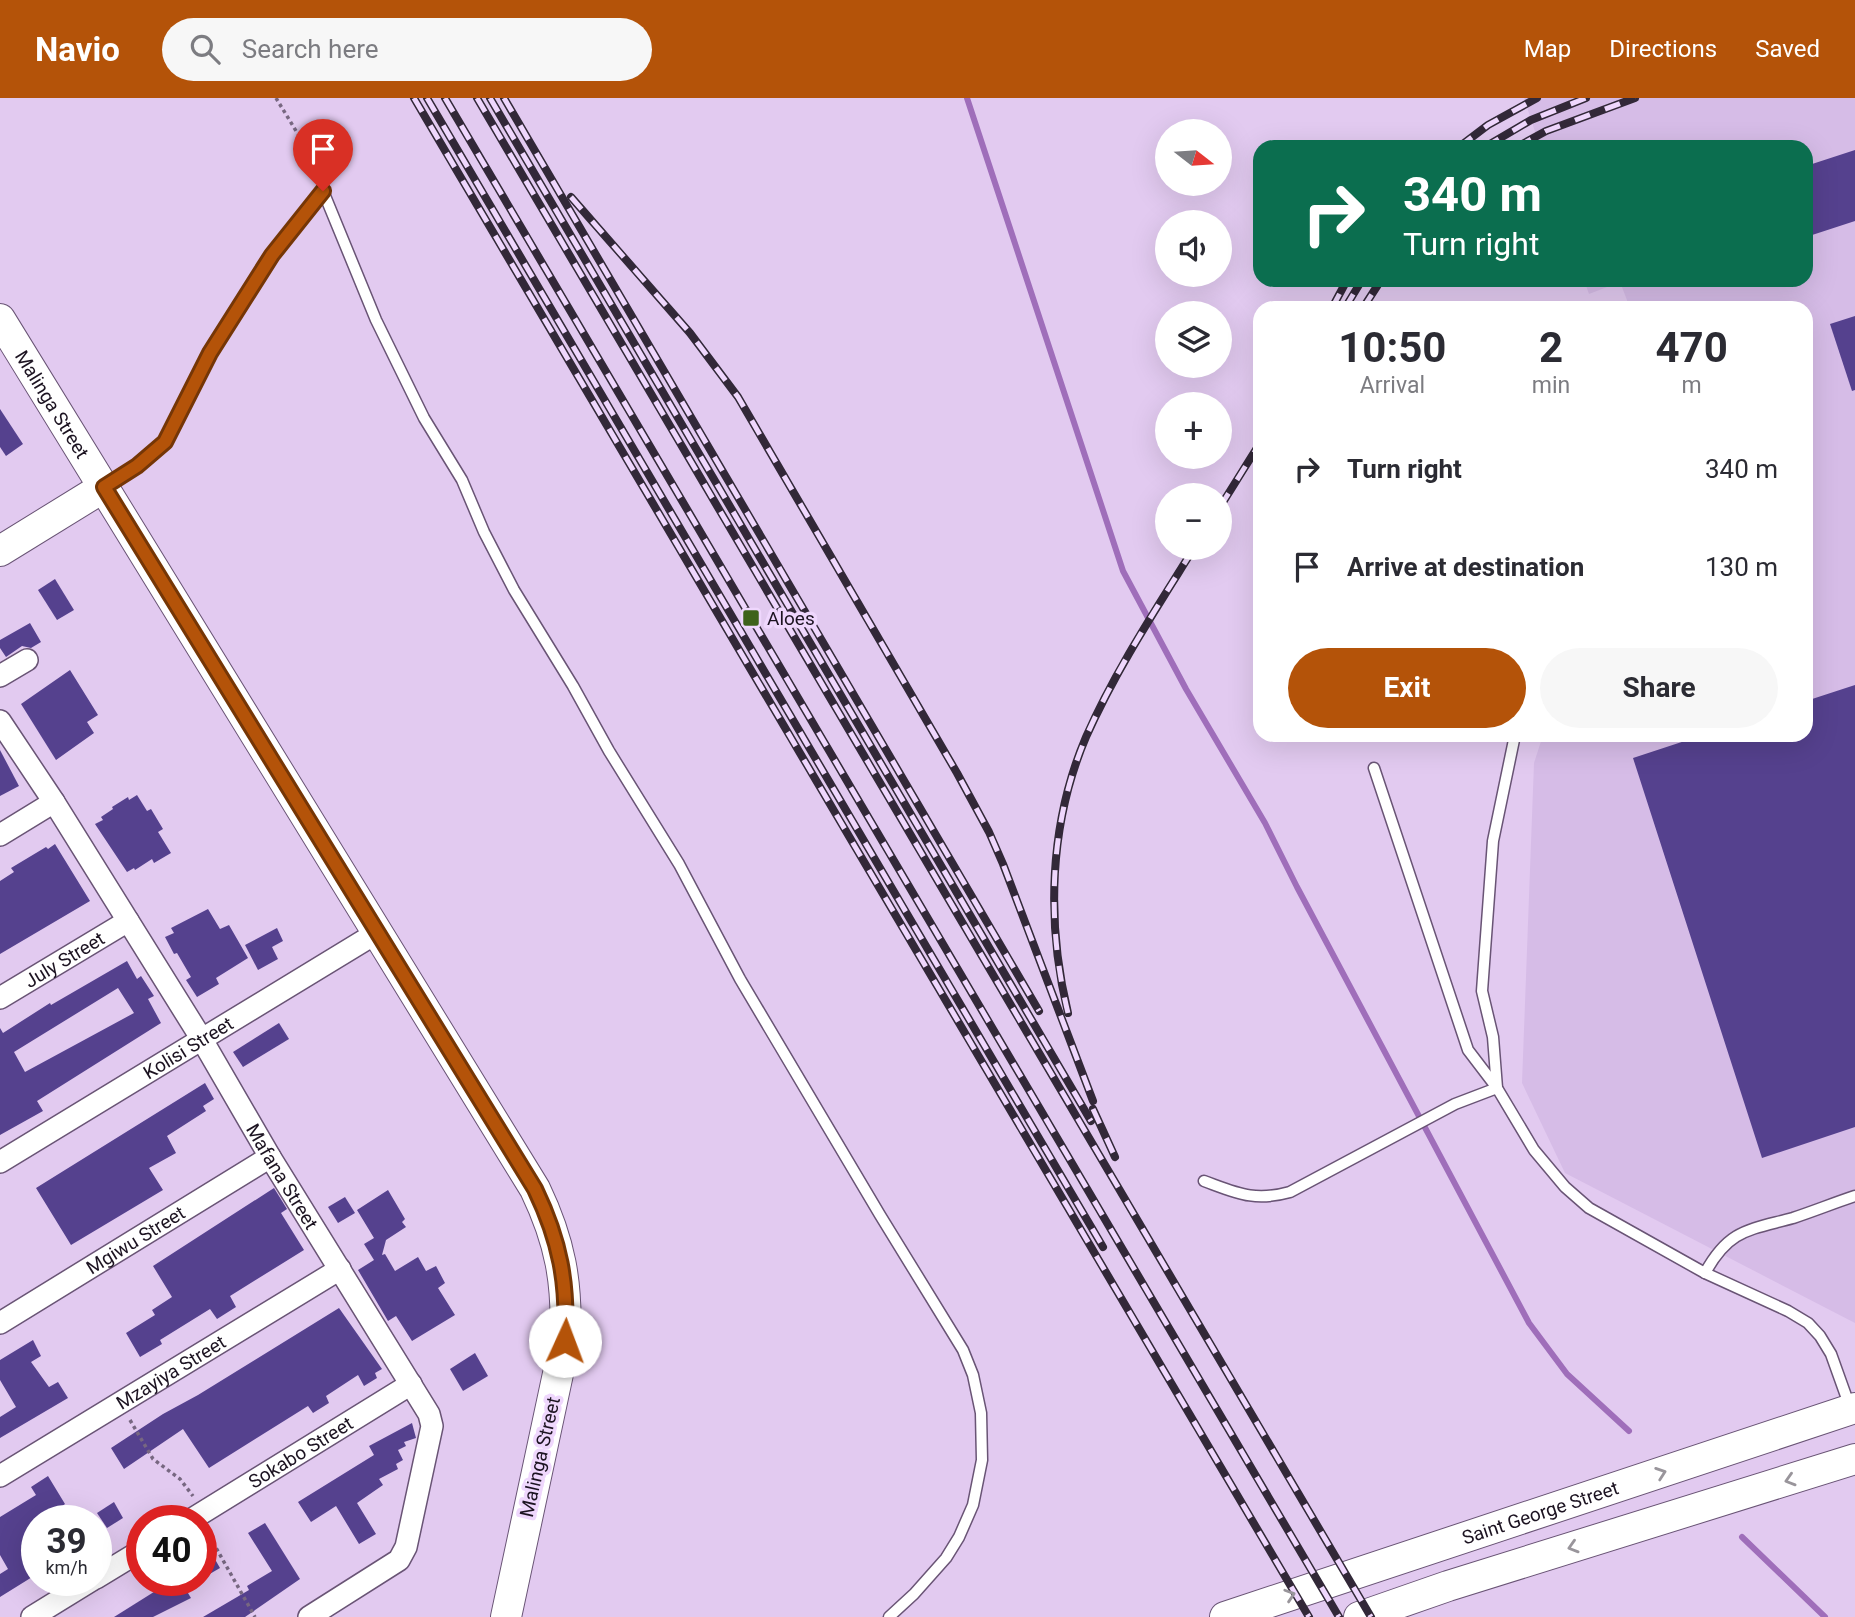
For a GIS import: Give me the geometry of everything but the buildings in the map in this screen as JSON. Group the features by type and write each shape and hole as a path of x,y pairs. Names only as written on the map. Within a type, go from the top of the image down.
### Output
{"street":[{"name":"Malinga Street","path":"0,319 535,1189 552,1227 563,1270 566,1316 562,1361 506,1617"},
{"path":"0,551 104,487"},
{"path":"0,677 27,660"},
{"name":"Mafana Street","path":"0,721 54,802 201,1038 270,1157 429,1414 432,1426 406,1547 399,1560 309,1617"},
{"path":"0,835 54,802"},
{"name":"July Street","path":"0,998 128,921"},
{"name":"Kolisi Street","path":"0,1162 378,932"},
{"name":"Mgiwu Street","path":"0,1323 270,1157"},
{"name":"Mzayiya Street","path":"0,1476 340,1269"},
{"name":"Sokabo Street","path":"217,1506 411,1384"},
{"name":"Saint George Street","path":"1225,1617 1854,1412"},
{"path":"1359,1617 1448,1586 1855,1459"},
{"path":"32,1617 66,1596"}],"lane":[{"path":"104,487 137,466 165,442 210,353 272,255 323,191 376,320 424,418 463,480 484,532 514,590 679,864 740,979 963,1350 973,1375 981,1413 982,1460 973,1505 959,1538 946,1558 889,1617"},
{"path":"1497,1088 1493,1037 1482,992 1493,841 1514,742"},
{"path":"1374,768 1468,1050 1497,1088 1534,1150 1565,1187 1589,1208 1704,1273 1788,1311 1808,1323 1831,1354 1854,1412"},
{"path":"1204,1181 1249,1196 1269,1198 1290,1192 1455,1104 1497,1088"},
{"path":"1704,1273 1717,1252 1735,1236 1750,1228 1855,1196"}],"path":[{"path":"276,98 307,149 323,191"},
{"path":"121,1403 153,1460 180,1479 192,1493 194,1505"},
{"path":"217,1554 255,1617"}],"shaded area":[{"path":"1524,98 1855,98 1855,1323 1565,1173 1522,1083 1534,763 1541,742 1813,742 1813,301 1627,301 1622,287 1813,287 1813,140 1538,140"},
{"path":"1586,287 1607,287 1589,294"}],"waterway":[{"path":"967,98 1123,571 1186,689 1265,823 1529,1323 1567,1374 1629,1431"},
{"path":"1742,1537 1825,1617"}],"railway":[{"path":"414,98 1309,1617"},
{"path":"427,98 1103,1247"},
{"path":"445,98 1339,1617"},
{"path":"477,98 1371,1617"},
{"path":"490,98 1091,1121"},
{"path":"504,98 1039,1011"},
{"path":"1468,140 1488,125 1537,98"},
{"path":"1497,140 1531,120 1586,98"},
{"path":"1530,140 1546,131 1635,98"},
{"path":"571,197 690,333 738,397 957,773 1003,864 1093,1101"},
{"path":"1336,301 1343,287"},
{"path":"1349,301 1358,287"},
{"path":"1368,301 1376,287"},
{"path":"1232,488 1253,454"},
{"path":"1068,1013 1056,944 1054,909 1058,839 1064,804 1097,712 1187,560"},
{"path":"1093,1109 1115,1157"}],"place":[{"name":"Aloes","path":"751,618"}],"route":[{"path":"323,191 272,255 210,353 165,442 137,466 104,487 535,1189 552,1227 563,1270 566,1295 565,1341"}]}
